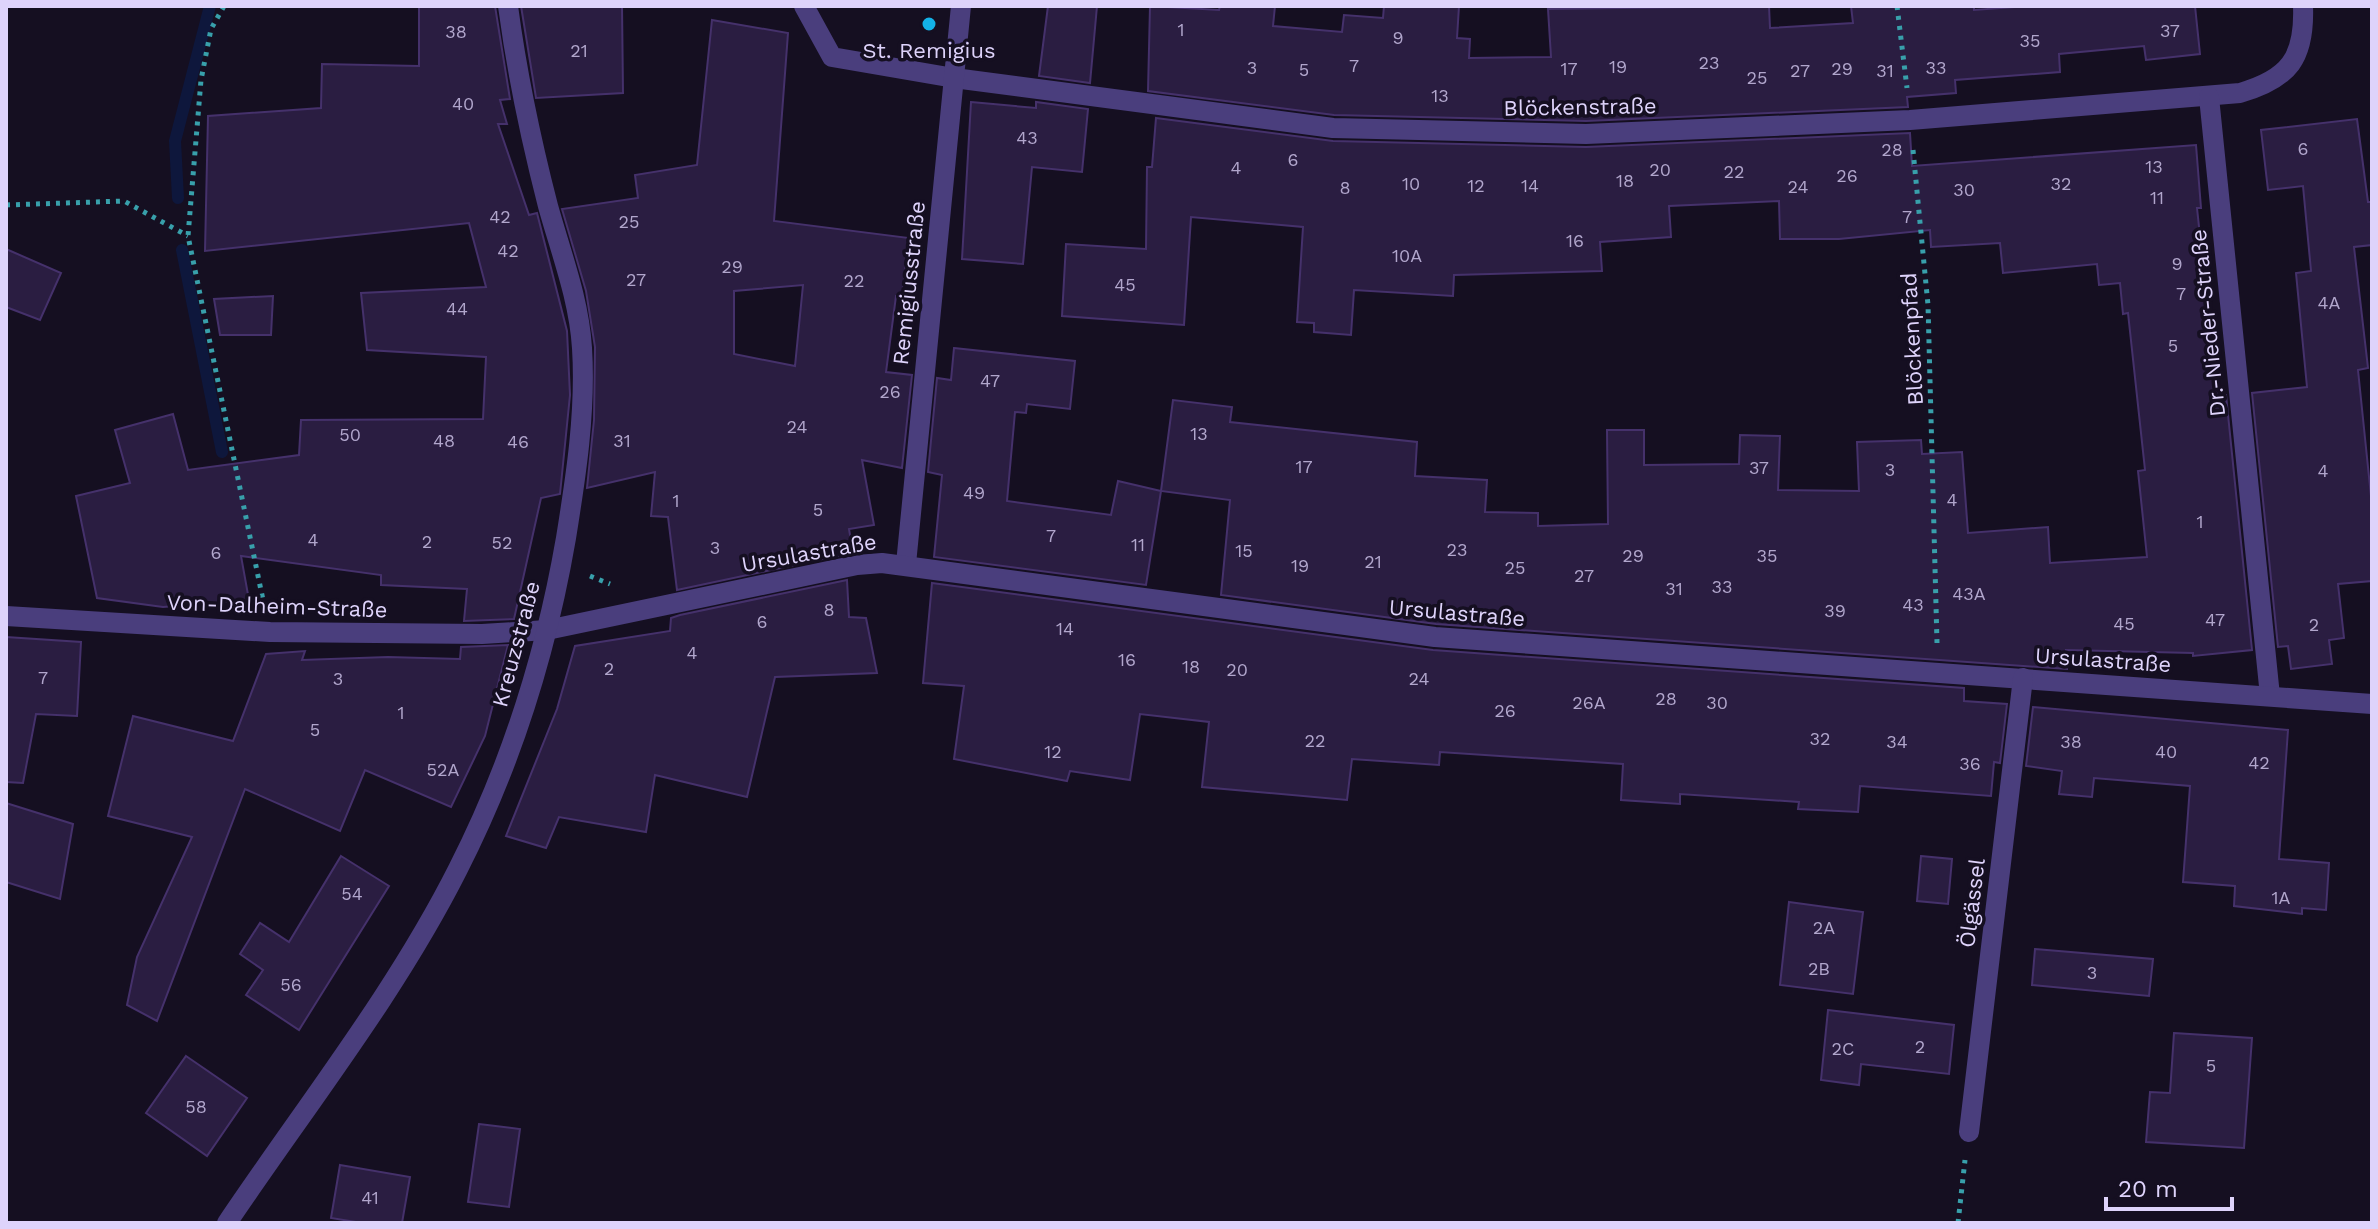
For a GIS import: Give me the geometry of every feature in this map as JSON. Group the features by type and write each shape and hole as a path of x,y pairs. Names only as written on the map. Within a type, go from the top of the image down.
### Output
{"street":[{"name":"Kreuzstraße","path":"227,1223 377,1003 457,871 513,744 547,630 559,576 579,442 582,346 576,306 529,133 508,6"},
{"name":"Blöckenstraße","path":"804,6 832,57 954,78 1333,128 1586,134 1910,120 2209,97"},
{"name":"Remigiusstraße","path":"906,564 961,6"},
{"path":"2209,97 2264,86 2291,68 2300,43 2303,6"},
{"name":"Dr.-Nieder-Straße","path":"2209,97 2270,696"},
{"name":"Ursulastraße","path":"547,630 857,565 906,564 1435,637 2372,704"},
{"name":"Von-Dalheim-Straße","path":"6,616 270,632 482,634 547,630"},
{"name":"Ölgässel","path":"1969,1132 2023,678"}],"path":[{"path":"224,6 211,29 201,80 188,236 270,632"},
{"name":"Blöckenpfad","path":"1897,6 1928,305 1936,672"},
{"path":"6,205 124,201 188,236"},
{"path":"1958,1223 1969,1132"}],"building":[{"path":"419,6 495,6 510,99 500,100 507,124 498,124 529,215 537,213 567,331 570,395 560,494 541,498 514,619 464,621 467,589 381,585 381,575 241,556 249,600 163,607 97,598 76,496 130,483 115,430 173,414 188,470 299,455 301,420 483,419 486,357 367,350 361,293 486,287 469,223 205,251 208,116 321,108 322,64 419,66"},
{"path":"521,6 622,6 623,93 536,98"},
{"path":"1048,6 1097,6 1090,83 1039,76"},
{"path":"1150,6 1219,10 1220,6 1275,6 1273,26 1342,32 1344,15 1383,18 1384,6 1459,6 1457,38 1470,39 1469,58 1551,57 1548,9 1769,6 1770,28 1853,23 1851,6 1974,6 1974,10 2029,6 2195,6 2200,54 2146,60 2144,46 2059,54 2060,72 1955,80 1956,93 1907,97 1908,107 1586,121 1334,115 1148,91"},
{"path":"712,20 788,33 774,221 909,238 902,296 896,296 886,372 912,375 902,468 862,460 874,525 849,529 852,547 846,548 846,554 677,590 668,517 651,516 655,472 587,488 594,420 595,347 586,291 562,209 638,198 635,175 697,165","holes":["803,285 795,366 734,354 734,291"]},
{"path":"971,102 1036,108 1036,102 1088,109 1082,172 1032,167 1023,264 962,259"},
{"path":"1156,118 1333,141 1586,147 1910,133 1912,166 2196,145 2201,208 2197,208 2217,394 2226,395 2252,650 2193,656 2193,653 2066,650 2067,669 1436,624 1221,595 1230,500 1161,491 1173,400 1232,407 1230,422 1417,442 1415,476 1487,480 1485,512 1538,513 1538,526 1608,524 1607,430 1644,430 1644,465 1739,464 1740,435 1780,436 1778,490 1859,491 1857,442 1921,440 1922,454 1962,452 1968,533 2048,527 2050,563 2147,557 2138,471 2145,470 2128,313 2123,314 2120,283 2099,285 2097,264 2003,273 2000,243 1931,247 1930,230 1839,239 1780,239 1779,201 1669,206 1671,237 1600,242 1602,271 1454,275 1453,296 1354,290 1351,335 1314,332 1314,323 1297,322 1303,227 1191,217 1184,325 1062,316 1066,244 1146,249 1147,167 1152,167"},
{"path":"2357,119 2368,202 2372,202 2372,245 2354,247 2368,368 2358,370 2372,506 2372,581 2338,584 2344,638 2329,640 2332,664 2291,669 2288,646 2278,647 2252,393 2307,387 2296,273 2311,271 2303,186 2268,190 2261,130"},
{"path":"6,249 61,273 40,320 6,307"},
{"path":"273,296 271,335 220,335 214,299"},
{"path":"954,348 1075,361 1070,409 1027,404 1026,413 1015,412 1007,501 1111,515 1118,481 1161,491 1146,585 934,557 942,475 928,472 937,378 951,380"},
{"path":"847,580 849,617 866,618 877,673 775,677 747,797 655,775 646,832 559,817 546,848 506,836 557,709 575,646 670,631 671,618 680,615"},
{"path":"932,583 1433,650 1964,688 1964,701 2007,704 2000,763 1994,762 1991,796 1860,786 1858,812 1798,809 1799,802 1680,794 1680,804 1621,800 1623,764 1440,752 1439,765 1352,759 1347,800 1202,787 1209,722 1140,714 1130,780 1070,771 1067,781 954,759 964,686 923,683"},
{"path":"6,637 81,642 77,716 36,714 23,783 6,782"},
{"path":"508,645 485,736 451,807 365,770 340,831 245,789 157,1021 127,1005 137,957 192,837 108,816 133,716 233,741 266,654 305,651 302,660 388,657 460,659 461,647"},
{"path":"2033,707 2288,730 2279,859 2329,863 2326,910 2302,908 2302,914 2234,906 2235,886 2183,882 2190,786 2094,778 2092,797 2059,794 2062,771 2026,766"},
{"path":"6,803 73,824 60,899 6,882"},
{"path":"341,856 389,886 299,1030 246,995 263,970 240,954 260,923 289,942"},
{"path":"1921,856 1952,859 1948,904 1917,901"},
{"path":"1789,902 1863,912 1853,994 1780,985"},
{"path":"2035,949 2153,959 2149,996 2032,985"},
{"path":"1828,1010 1954,1025 1949,1074 1861,1064 1859,1085 1821,1080"},
{"path":"2174,1033 2252,1038 2244,1148 2146,1142 2150,1092 2170,1093"},
{"path":"186,1056 247,1098 207,1156 146,1113"},
{"path":"479,1124 520,1129 509,1207 468,1202"},
{"path":"340,1165 410,1177 402,1223 362,1223 331,1218"}],"waterway":[{"path":"178,198 175,141 210,6"},
{"path":"182,250 222,452"}],"place":[{"name":"St. Remigius","path":"929,24"}]}
